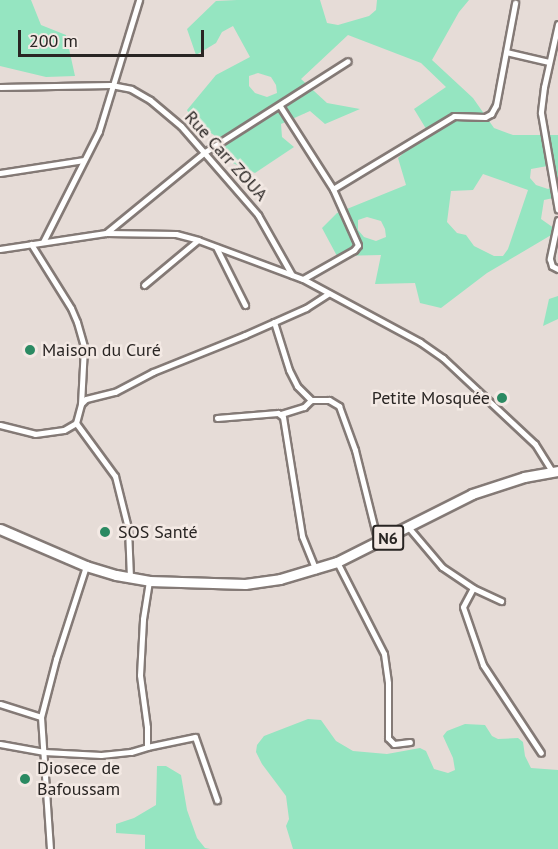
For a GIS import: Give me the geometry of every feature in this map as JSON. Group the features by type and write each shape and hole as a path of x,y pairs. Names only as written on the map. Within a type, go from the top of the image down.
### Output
{"highway":[{"name":"N6","path":"0,528 86,566 130,578 218,584 280,579 337,562 410,528 480,491 524,477 555,471"}],"street":[{"path":"44,242 99,131 111,85 139,0"},
{"path":"333,189 441,122 454,116 485,117 491,114 496,105 515,3"},
{"path":"558,24 541,113 558,210"},
{"path":"506,52 549,62"},
{"path":"106,233 205,152 348,61"},
{"name":"Rue Carr ZOUA","path":"0,87 111,85 131,89 150,100 181,126 258,215 292,275"},
{"path":"280,106 333,189 357,239 357,248 303,279"},
{"path":"0,173 84,159"},
{"path":"558,220 550,259 552,266 558,269"},
{"path":"0,249 106,233 176,234 303,279 420,342 443,358 536,444 555,471"},
{"path":"144,285 198,240"},
{"path":"32,244 71,308 84,346 81,404 76,423"},
{"path":"216,247 245,305"},
{"path":"81,404 86,399 115,392 153,372 306,308 329,293"},
{"path":"274,322 289,370 297,386 311,400 335,401 339,406 355,450 378,543"},
{"path":"217,418 281,414 304,407 311,400"},
{"path":"281,414 302,536 316,570"},
{"path":"0,425 35,434 54,433 76,423"},
{"path":"76,423 114,476 128,528 130,578"},
{"path":"410,528 442,567 472,588 501,601"},
{"path":"337,562 384,654 388,683 388,738 394,744 410,742"},
{"path":"50,849 41,717 56,659 86,566"},
{"path":"147,747 147,727 140,675 148,581"},
{"path":"472,588 463,607 483,665 541,753"},
{"path":"0,704 41,717"},
{"path":"0,744 44,752 101,754 131,752 195,737 217,800"}],"green space":[{"path":"0,0 31,0 41,25 66,35 75,76 46,77 0,66"},
{"path":"320,0 327,23 338,25 369,16 376,10 377,0 469,0 459,12 432,60 473,98 494,128 513,135 558,135 558,184 553,165 531,169 530,178 536,185 548,189 558,185 558,197 544,200 541,219 558,231 487,273 441,308 420,303 415,283 375,284 381,255 337,256 322,228 337,213 406,185 398,158 428,132 414,109 446,87 421,63 348,35 301,79 327,103 360,109 325,124 310,111 281,124 282,137 294,147 255,173 226,160 214,135 194,123 187,110 216,75 250,57 233,26 222,32 216,43 196,55 187,29 216,1","holes":["258,73 271,77 276,85 277,93 267,97 255,93 249,86 249,76","483,174 528,190 508,249 503,256 494,256 474,246 466,235 457,233 447,222 451,191 473,190","367,217 381,221 386,237 376,241 364,237 358,230 358,220"]},
{"path":"558,296 558,319 543,326 549,299"},
{"path":"308,719 321,720 336,741 353,751 387,754 420,748 426,751 434,769 448,773 455,770 453,758 443,736 447,731 465,724 485,725 492,736 498,739 518,738 523,742 525,756 531,768 558,770 558,849 293,849 286,826 289,819 286,796 262,764 256,752 257,745 264,736"},
{"path":"157,766 166,766 181,775 187,810 197,838 205,848 210,849 145,849 145,835 116,833 116,824 134,818 156,805"}],"place":[{"name":"Maison du Curé","path":"30,350"},
{"name":"Petite Mosquée","path":"502,398"},
{"name":"SOS Santé","path":"105,532"},
{"name":"Diosece de Bafoussam","path":"25,779"}]}
